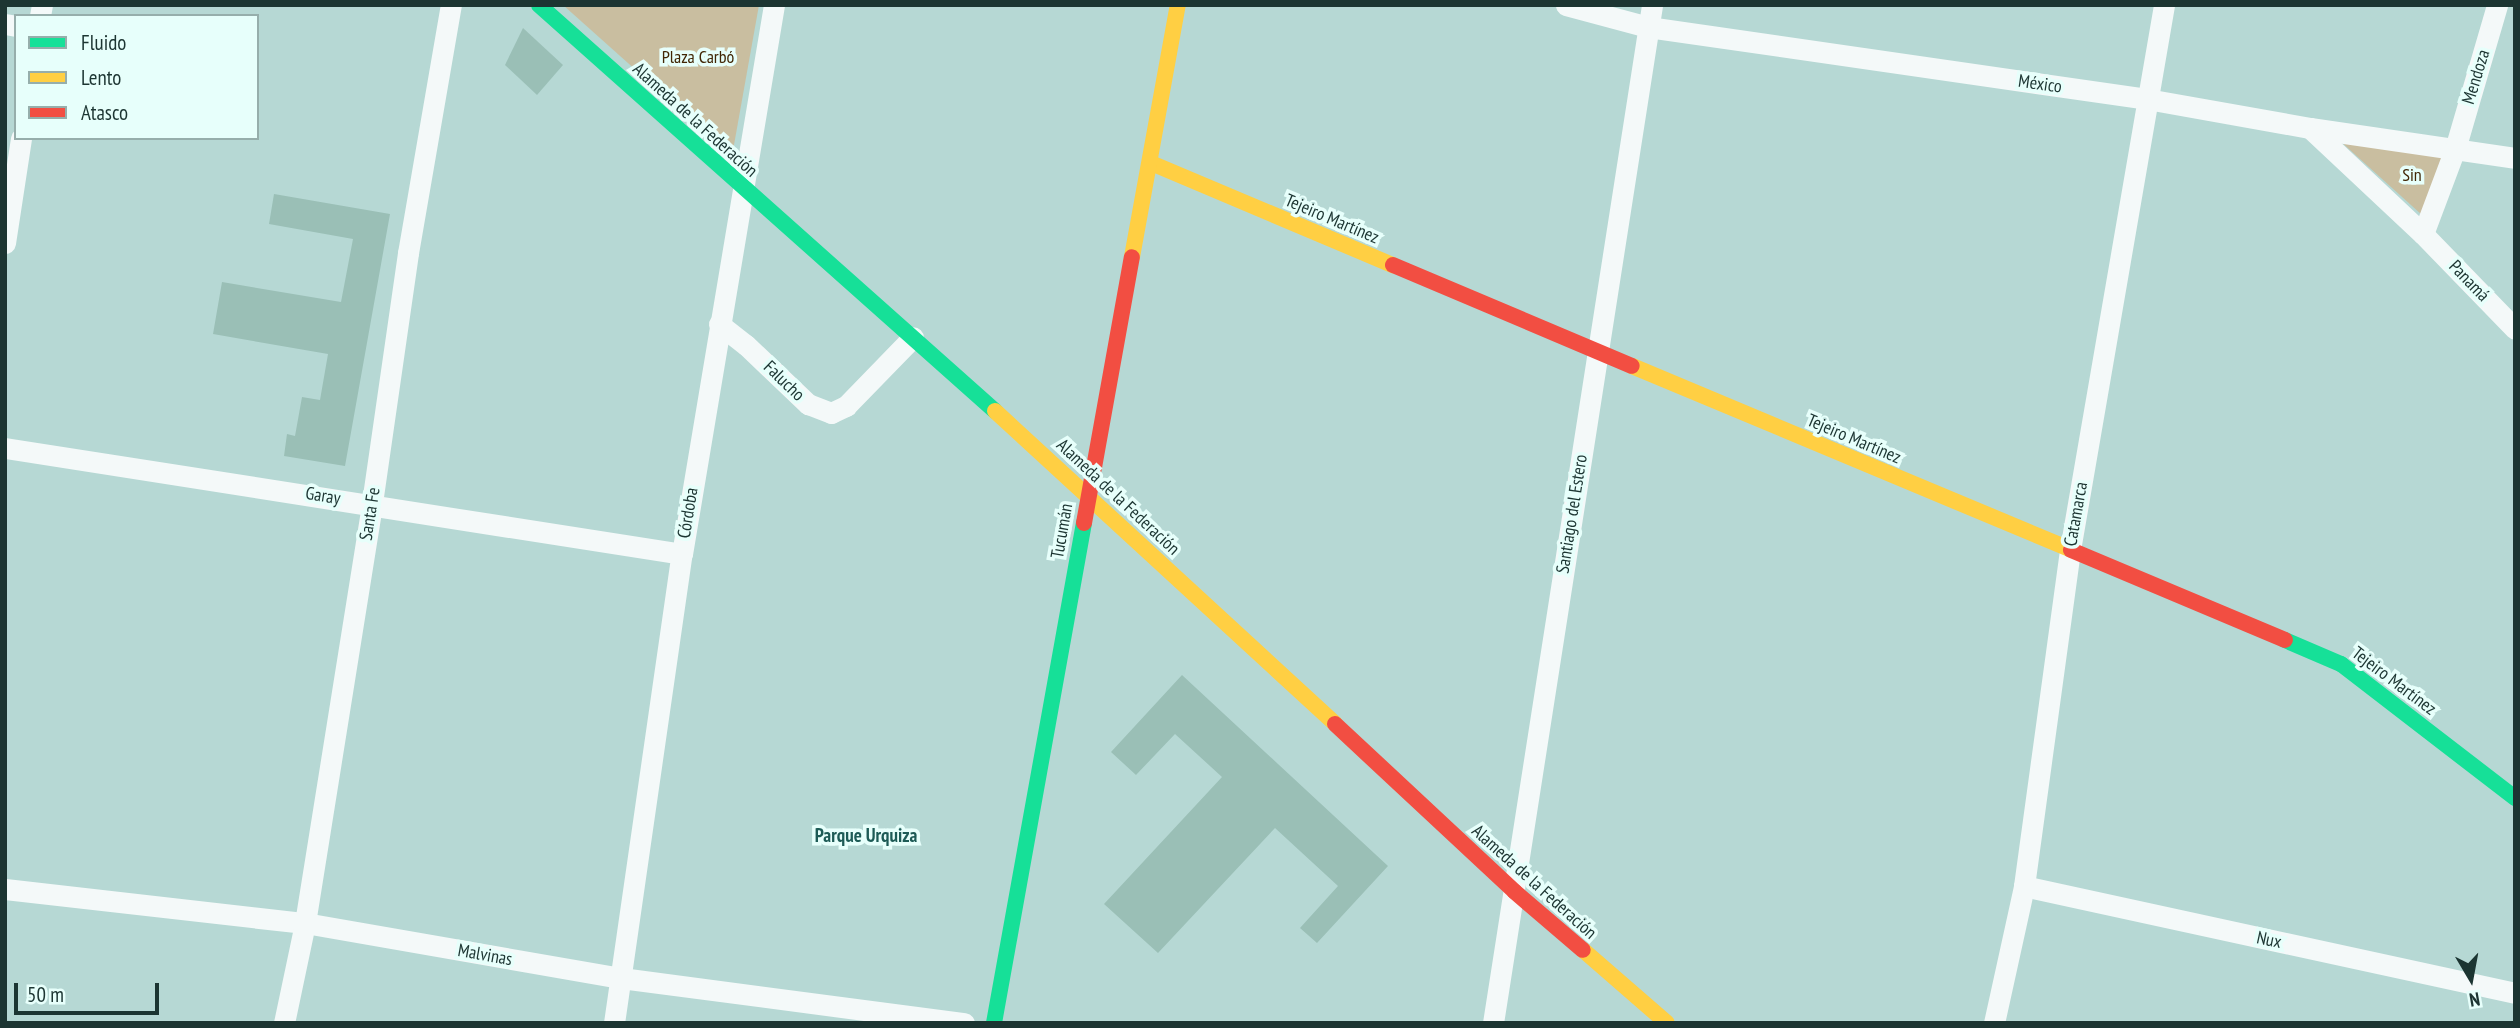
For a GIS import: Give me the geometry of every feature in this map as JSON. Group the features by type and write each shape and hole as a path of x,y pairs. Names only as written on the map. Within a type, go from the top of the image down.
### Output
{"street":[{"name":"Santa Fe","path":"284,1023 305,923 372,503 408,253 451,5"},
{"name":"Alameda de la Federación","path":"539,5 1088,494 1515,892 1667,1023"},
{"name":"Córdoba","path":"614,1023 682,554 741,187 774,5"},
{"name":"Tucumán","path":"994,1023 1178,5"},
{"name":"México","path":"1566,5 1648,27 2147,99 2310,128 2515,158"},
{"name":"Santiago del Estero","path":"1493,1023 1652,5"},
{"name":"Catamarca","path":"1994,1023 2024,886 2070,550 2164,5"},
{"name":"Mendoza","path":"2423,234 2455,149 2497,5"},
{"name":"Panamá","path":"2310,128 2423,234 2515,329"},
{"path":"5,243 21,140"},
{"name":"Tejeiro Martínez","path":"1151,163 2341,664 2515,799"},
{"name":"Falucho","path":"719,324 746,345 808,404 831,413 846,405 912,337"},
{"name":"Garay","path":"5,448 372,503 682,554"},
{"name":"Nux","path":"2024,886 2515,993"},
{"name":"Malvinas","path":"5,889 305,923 621,978 964,1023"}],"green space":[{"name":"Plaza Carbó","path":"563,5 759,5 732,156"},
{"name":"Sin","path":"2339,140 2444,157 2422,215"}],"building":[{"path":"523,28 563,65 537,95 505,65"},
{"path":"274,194 390,214 345,466 284,456 287,434 295,436 302,397 320,400 328,354 213,334 222,282 341,302 353,239 269,224"},
{"path":"1182,675 1388,866 1317,943 1300,928 1338,886 1275,828 1158,953 1104,904 1222,777 1175,734 1136,775 1111,752"}],"traffic: fast":[{"path":"539,5 995,411"},
{"path":"994,1023 1084,523"},
{"path":"2285,640 2341,664 2515,798"}],"traffic: slow":[{"path":"1132,257 1178,5"},
{"path":"1151,163 1393,265"},
{"path":"1632,366 2071,550"},
{"path":"995,411 1335,724"},
{"path":"1583,950 1667,1023"}],"traffic: jam":[{"path":"1084,523 1132,257"},
{"path":"1393,265 1632,366"},
{"path":"2071,550 2285,640"},
{"path":"1335,724 1515,892 1583,950"}],"district":[{"name":"Parque Urquiza","path":"866,836"}]}
